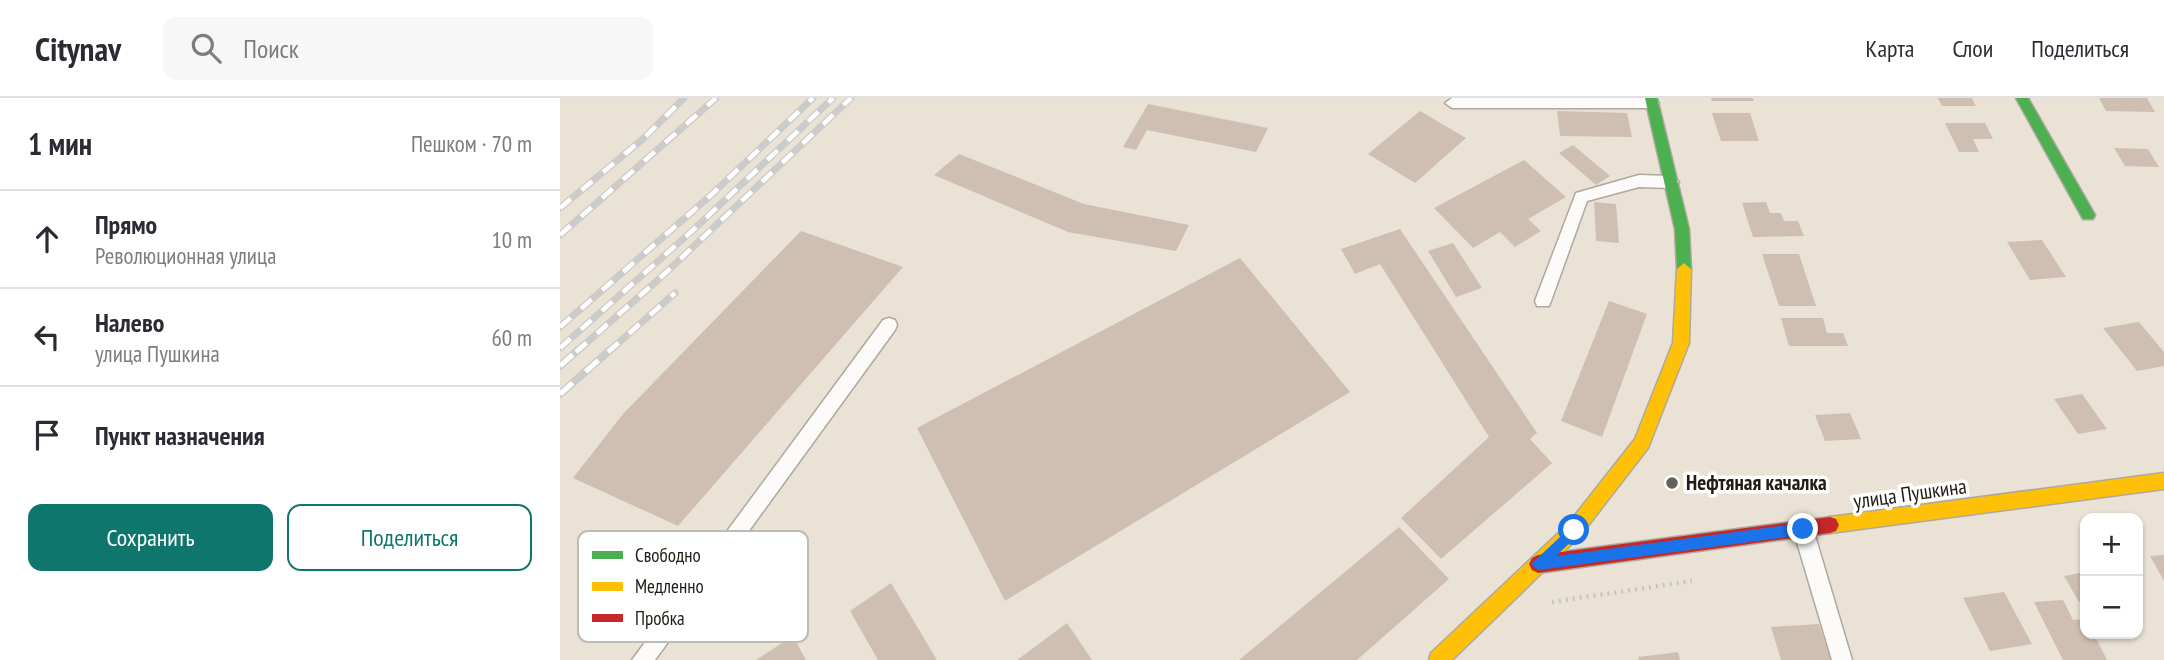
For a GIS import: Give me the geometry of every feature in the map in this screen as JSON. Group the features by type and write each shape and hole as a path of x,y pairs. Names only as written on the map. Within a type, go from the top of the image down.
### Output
{"street":[{"path":"2022,98 2088,215"},
{"path":"1438,660 1574,530 1642,443 1681,343 1685,284 1682,229 1652,100"},
{"name":"улица Пушкина","path":"1538,564 2164,481"}],"lane":[{"path":"1452,103 1652,100"},
{"path":"1543,301 1581,197 1639,181 1671,182"},
{"path":"737,531 889,326"},
{"path":"1803,529 1842,660"},
{"path":"642,660 655,642"}],"path":[{"path":"1552,601 1703,579"}],"building":[{"path":"1711,98 1753,98 1754,101 1712,101"},
{"path":"1938,98 1972,98 1976,106 1942,106"},
{"path":"2099,98 2147,98 2155,112 2106,111"},
{"path":"1148,104 1268,128 1256,152 1147,130 1136,150 1123,147"},
{"path":"1420,111 1466,138 1415,183 1368,154"},
{"path":"1557,111 1627,113 1632,137 1560,136"},
{"path":"1712,113 1750,113 1759,141 1721,141"},
{"path":"1945,123 1985,123 1993,139 1973,139 1979,152 1959,152"},
{"path":"1573,145 1610,176 1596,185 1559,153"},
{"path":"2114,148 2148,149 2159,167 2125,166"},
{"path":"959,154 1084,204 1189,225 1176,251 1068,232 934,175"},
{"path":"1524,160 1566,197 1528,219 1541,231 1515,247 1500,232 1473,248 1434,208"},
{"path":"1594,202 1616,204 1619,243 1596,241"},
{"path":"1766,202 1770,213 1781,213 1784,221 1798,221 1804,236 1753,237 1742,203"},
{"path":"1400,229 1537,433 1530,439 1552,463 1441,559 1401,518 1489,437 1380,264 1355,274 1341,249"},
{"path":"801,231 903,267 678,526 573,478 623,414"},
{"path":"2042,240 2066,277 2030,280 2007,242"},
{"path":"1453,243 1482,288 1456,297 1428,251"},
{"path":"1762,254 1799,254 1816,306 1779,306"},
{"path":"1240,258 1350,392 1005,601 917,428"},
{"path":"1609,301 1647,314 1602,437 1561,421"},
{"path":"1781,318 1823,318 1827,333 1843,333 1848,346 1789,346"},
{"path":"2139,322 2164,352 2164,366 2137,371 2103,328"},
{"path":"2082,394 2107,429 2078,434 2054,399"},
{"path":"1850,413 1861,439 1825,441 1815,415"},
{"path":"1399,527 1449,579 1357,660 1239,660"},
{"path":"2164,555 2164,581 2150,556"},
{"path":"2080,573 2080,602 2079,602 2064,576"},
{"path":"891,583 937,660 878,660 850,611"},
{"path":"2004,592 2032,644 1990,651 1963,598"},
{"path":"2063,600 2073,620 2080,619 2080,639 2096,639 2107,660 2063,660 2034,602"},
{"path":"1067,623 1092,660 1017,660"},
{"path":"1819,624 1831,660 1781,660 1771,627"},
{"path":"784,642 796,642 806,660 756,660"},
{"path":"1678,652 1680,660 1639,660 1638,657"}],"railway":[{"path":"560,208 644,138 684,98"},
{"path":"560,235 716,98"},
{"path":"560,327 710,196 813,98"},
{"path":"560,348 692,231 833,98"},
{"path":"576,352 659,279 851,98"},
{"path":"608,352 675,293"},
{"path":"560,366 578,350"},
{"path":"560,394 610,350"}],"traffic: fast":[{"path":"1651,98 1682,229 1684,269"},
{"path":"2022,98 2088,215"}],"traffic: slow":[{"path":"1438,660 1574,530 1642,443 1681,343 1684,269"},
{"path":"1830,525 2164,481"}],"traffic: jam":[{"path":"1538,564 1830,525"}],"place":[{"name":"Нефтяная качалка","path":"1672,483"}],"route":[{"path":"1574,530 1538,564 1803,529"}]}
